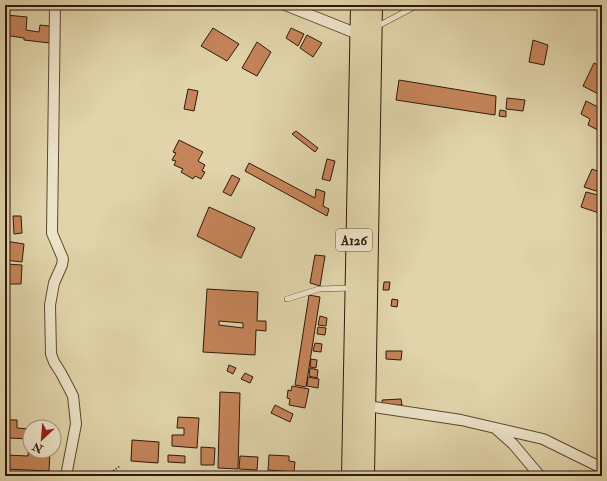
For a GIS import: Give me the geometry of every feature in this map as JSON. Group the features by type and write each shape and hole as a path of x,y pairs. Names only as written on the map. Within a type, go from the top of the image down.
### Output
{"highway":[{"name":"A126","path":"359,5 366,31 366,476"},
{"name":"A126","path":"350,476 353,288 366,31 374,5"}],"street":[{"path":"55,5 52,233 62,259 62,264 54,283 50,305 51,354 73,396 76,424 66,476"},
{"path":"285,5 366,31"},
{"path":"367,406 461,420 543,439 602,468"},
{"path":"495,427 513,444 540,476"}],"lane":[{"path":"366,31 418,5"},
{"path":"287,299 319,289 353,288"}],"path":[{"path":"106,476 120,466"}],"building":[{"path":"6,15 27,17 26,30 39,32 40,25 58,27 58,44 24,40 24,38 5,35"},
{"path":"213,28 239,44 227,61 201,46"},
{"path":"291,28 304,34 298,46 286,38"},
{"path":"307,35 322,43 313,57 300,48"},
{"path":"533,40 548,45 544,65 529,62"},
{"path":"257,42 271,52 257,76 242,68"},
{"path":"594,63 602,67 602,96 583,86"},
{"path":"399,80 496,96 495,115 396,100"},
{"path":"188,89 198,91 194,111 184,109"},
{"path":"507,98 525,100 523,111 506,109"},
{"path":"586,101 600,108 602,106 602,132 588,125 590,119 581,114"},
{"path":"500,110 506,111 506,117 499,116"},
{"path":"296,131 318,148 315,152 292,134"},
{"path":"179,140 203,152 198,161 205,165 202,171 205,172 201,179 195,176 193,179 181,172 183,169 174,165 176,161 172,160 176,153 173,152"},
{"path":"327,159 335,161 330,181 322,179"},
{"path":"249,163 315,198 316,189 325,192 323,206 329,209 327,216 245,171"},
{"path":"592,169 602,173 602,193 584,187"},
{"path":"232,175 240,179 231,196 223,192"},
{"path":"586,192 602,196 599,213 581,207"},
{"path":"209,207 255,228 241,258 197,236"},
{"path":"5,216 9,216 8,234 5,234"},
{"path":"13,216 21,216 22,233 14,234"},
{"path":"5,241 24,244 22,262 5,260"},
{"path":"315,255 325,256 320,286 310,283"},
{"path":"5,264 22,265 21,284 5,284"},
{"path":"384,282 390,282 389,290 383,290"},
{"path":"207,289 258,292 257,321 266,321 266,331 256,330 255,355 203,352","holes":["219,321 243,323 243,328 219,325"]},
{"path":"309,295 320,297 306,387 295,385"},
{"path":"392,299 398,300 397,307 391,306"},
{"path":"320,316 327,318 326,326 318,325"},
{"path":"318,327 326,328 325,335 317,334"},
{"path":"315,343 322,344 321,352 313,351"},
{"path":"386,351 402,351 401,360 386,359"},
{"path":"311,359 317,360 316,368 310,367"},
{"path":"229,365 236,368 233,374 227,371"},
{"path":"310,368 318,370 317,378 309,376"},
{"path":"245,373 253,377 250,383 241,379"},
{"path":"308,377 319,379 318,388 307,386"},
{"path":"292,386 309,389 305,408 289,405 290,399 287,398 288,390 291,391"},
{"path":"220,392 240,393 238,469 218,468"},
{"path":"401,399 402,405 383,406 382,400"},
{"path":"275,405 293,414 290,422 271,413"},
{"path":"178,417 199,418 197,448 172,446 172,435 184,435 184,428 177,428"},
{"path":"5,420 17,420 17,428 22,428 22,439 9,438 8,449 5,449"},
{"path":"132,440 159,442 158,463 131,461"},
{"path":"201,447 215,448 214,465 201,465"},
{"path":"5,455 22,456 22,459 50,459 49,471 5,469"},
{"path":"168,455 185,456 185,463 168,462"},
{"path":"269,455 289,456 289,461 295,462 294,472 268,470"},
{"path":"240,456 258,457 257,470 239,469"},
{"path":"569,471 589,476 568,476"}]}
